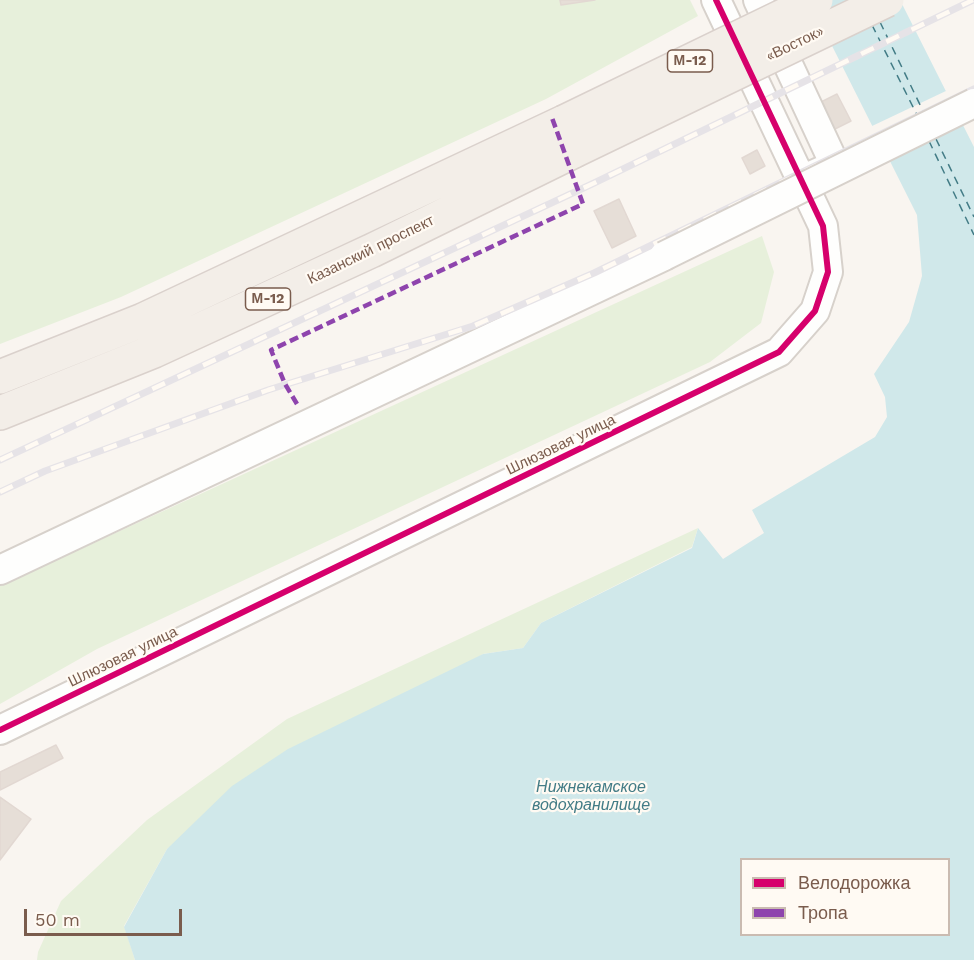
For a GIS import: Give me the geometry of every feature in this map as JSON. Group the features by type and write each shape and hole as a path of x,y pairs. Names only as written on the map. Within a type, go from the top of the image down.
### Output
{"main road":[{"name":"«Восток»","path":"569,136 816,0"},
{"name":"«Восток»","path":"569,136 886,0"},
{"name":"М-12","path":"0,377 142,320 569,136"},
{"name":"Казанский проспект","path":"0,413 154,351 371,251 569,136"}],"street":[{"name":"Шлюзовая улица","path":"0,730 779,352 815,311 828,272 823,226 716,0"},
{"path":"758,0 835,165 801,180"},
{"path":"738,47 762,36 776,39"},
{"path":"0,570 664,256 974,103"}],"green space":[{"path":"0,0 690,0 698,16 546,99 121,297 0,344"},
{"path":"762,236 774,272 761,323 710,362 97,649 0,704 0,586"},
{"path":"698,528 692,547 541,623 523,648 483,654 167,849 124,926 135,960 37,960 38,952 61,901 147,820 287,719"}],"water":[{"name":"Нижнекамское водохранилище","path":"809,0 900,0 974,147 974,960 135,960 124,927 167,849 232,786 288,749 483,654 523,648 541,623 692,548 698,528 723,559 764,533 752,510 875,437 887,417 885,397 874,374 909,322 922,276 917,215"}],"pier":[{"path":"948,90 962,118 884,155 870,127"}],"building":[{"path":"560,0 595,0 561,5"},
{"path":"837,94 851,121 829,132 815,105"},
{"path":"757,150 765,166 750,174 742,158"},
{"path":"619,199 636,236 612,248 594,211"},
{"path":"56,745 63,758 0,790 0,772"},
{"path":"0,797 31,819 0,860"}],"ferry route":[{"path":"880,22 924,113"},
{"path":"872,25 917,115"},
{"path":"936,139 974,217"},
{"path":"929,141 974,235"}],"railway":[{"path":"0,460 592,184 973,0"},
{"path":"0,492 45,471 268,390 473,326 594,273 974,89"}],"marked path":[{"path":"297,404 285,384 271,350 583,204 551,115"}],"cycle path":[{"path":"0,730 779,352 815,311 828,272 823,226 716,0"}]}
